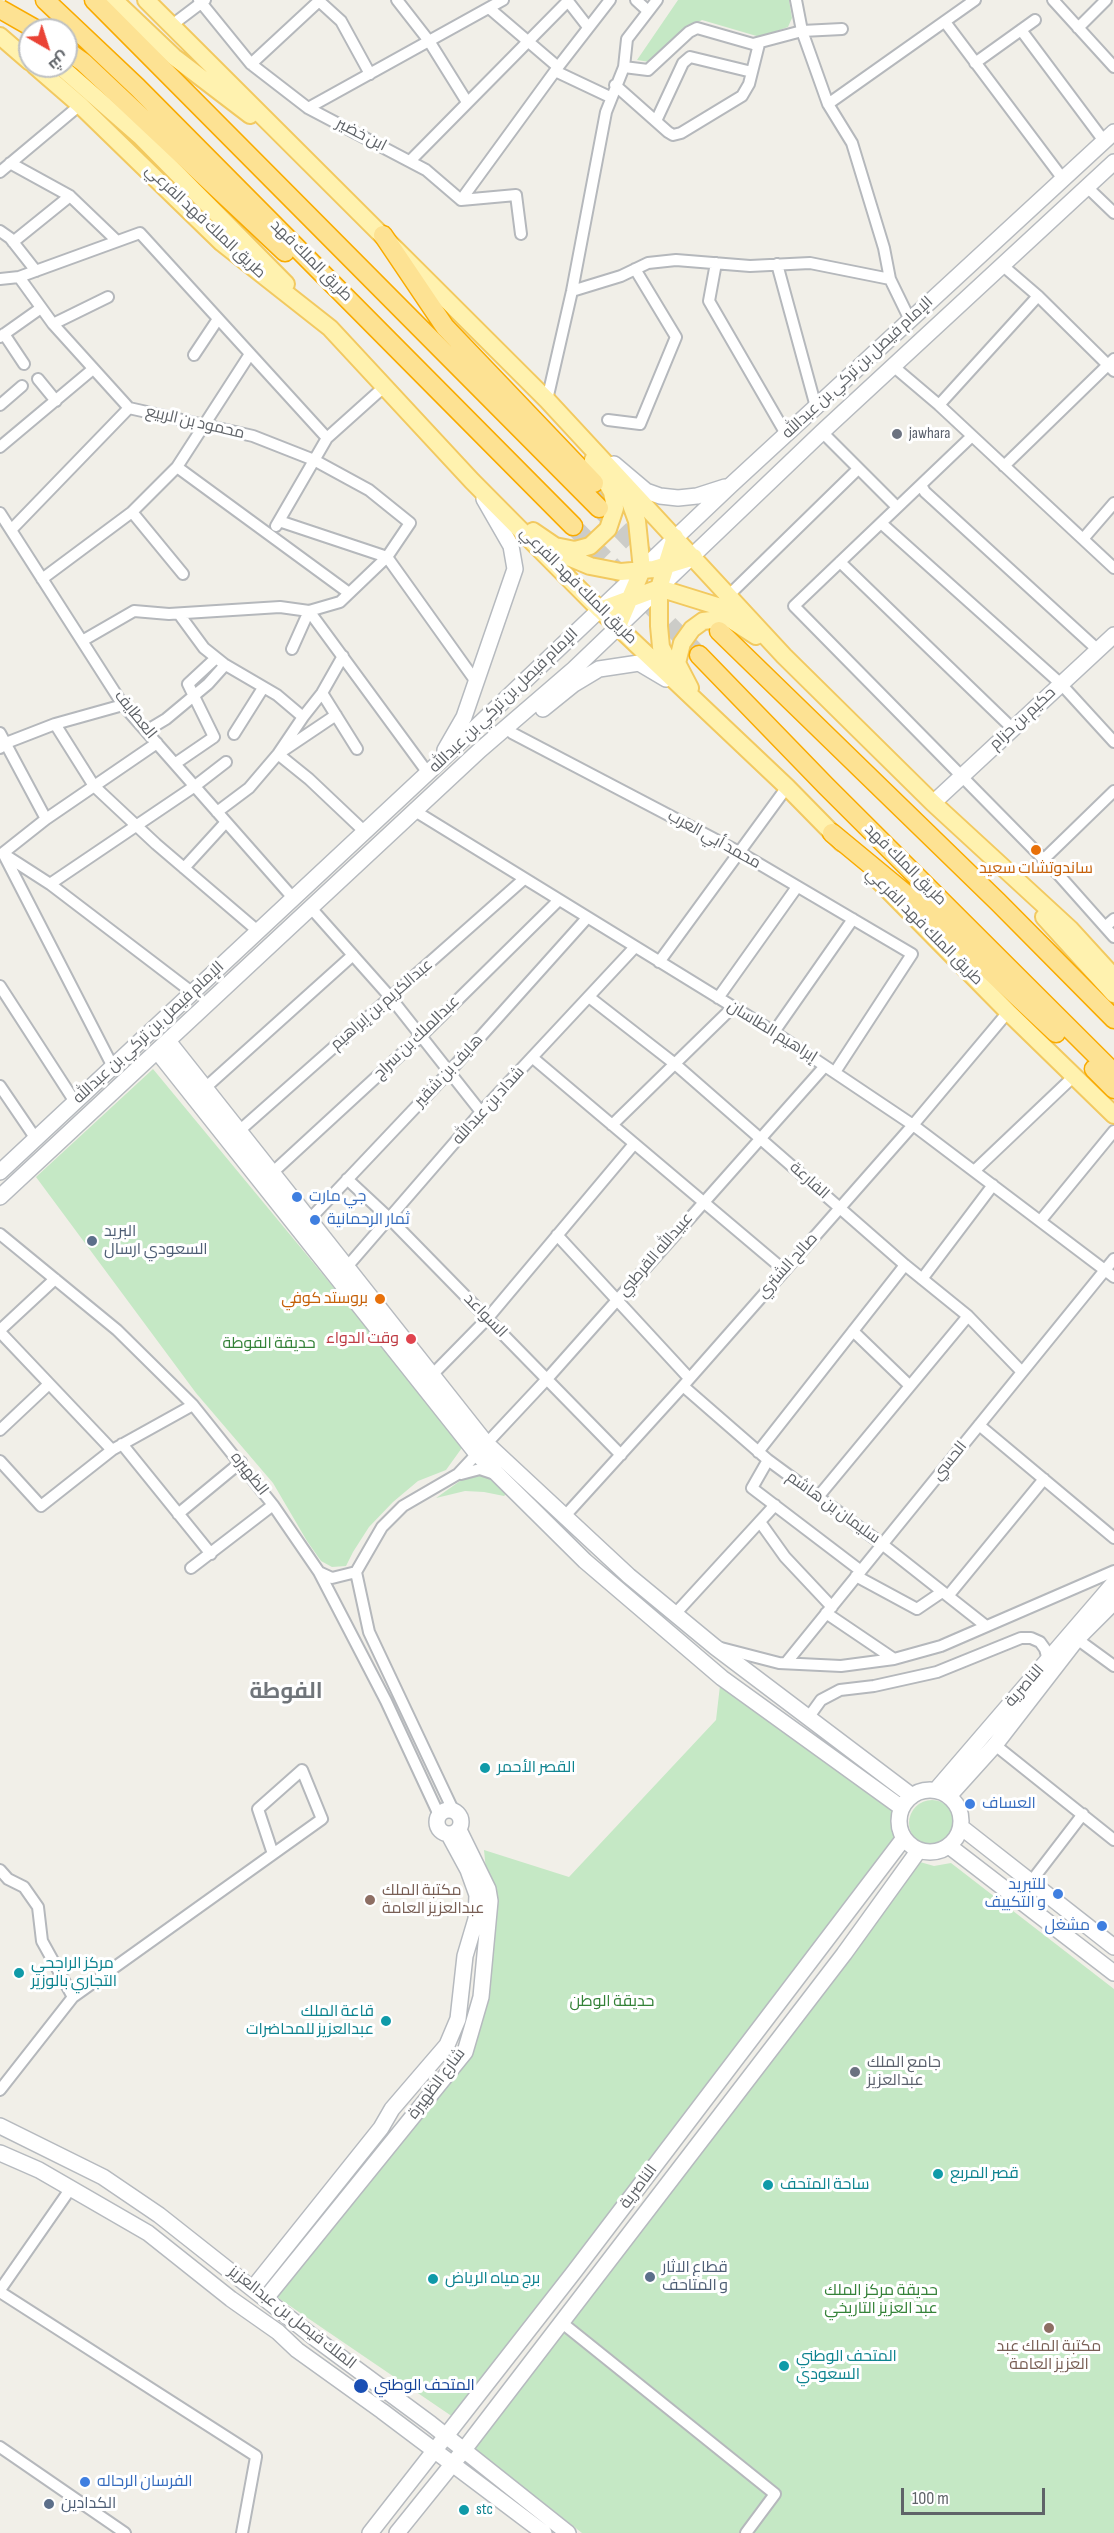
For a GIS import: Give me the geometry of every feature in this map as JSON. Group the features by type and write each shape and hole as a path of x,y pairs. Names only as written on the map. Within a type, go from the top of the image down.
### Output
{"highway":[{"name":"طريق الملك فهد","path":"45,0 146,96 573,526"},
{"name":"طريق الملك فهد","path":"94,0 599,508"},
{"path":"0,9 18,19"},
{"path":"78,58 227,199 445,396"},
{"path":"383,235 445,327 594,483"},
{"path":"719,631 998,902 1114,1019"},
{"name":"طريق الملك فهد","path":"699,655 826,786 1114,1073"},
{"path":"832,833 933,917 1114,1089"}],"main road":[{"path":"7,0 19,18"},
{"path":"114,0 174,57 299,152"},
{"path":"147,0 547,400 784,656 933,803 1029,891 1114,977"},
{"path":"0,36 18,52"},
{"name":"طريق الملك فهد الفرعي","path":"49,78 80,105 222,243 330,328 472,481 600,610 787,787 1008,1012 1114,1115"},
{"path":"74,78 140,136 330,328"},
{"name":"الإمام فيصل بن تركي بن عبدالله","path":"0,1172 259,932 730,485 1109,137"},
{"name":"الإمام فيصل بن تركي بن عبدالله","path":"0,1197 480,750 574,669 892,366 1114,162"},
{"path":"579,436 646,491 660,496 678,498 697,496 730,485"},
{"path":"503,511 555,546 566,550 584,548 599,539 611,523 615,508 612,492 579,436"},
{"path":"579,436 630,502 638,521 642,570 618,626"},
{"path":"431,770 465,717 514,569 511,546 505,533 472,481"},
{"path":"503,511 554,550 590,566 621,572 665,566 694,557"},
{"path":"675,537 659,588 658,626 661,647 675,674 711,717"},
{"path":"600,610 659,588 730,610 784,656"},
{"path":"711,717 681,675 677,663 682,643 692,629 703,621 728,618 784,656"},
{"name":"حكيم بن حزام","path":"933,803 1114,635"},
{"path":"480,750 512,733 574,684 599,669 619,664 639,663 658,672 711,717"},
{"path":"1029,891 1047,923 1114,994"},
{"path":"162,1046 205,1088 272,1173 279,1193"},
{"path":"162,1046 279,1193 346,1268 432,1375 482,1449 715,1647 912,1796"},
{"path":"299,1216 510,1485 585,1561 722,1678 902,1808"},
{"name":"الناصرية","path":"942,1793 1048,1660 1114,1583"},
{"name":"الناصرية","path":"942,1793 995,1745 1077,1639 1114,1602"},
{"path":"919,1792 942,1793 960,1809 959,1834 949,1846 931,1852 919,1850 904,1838 899,1820 902,1808 912,1796 919,1792"},
{"name":"شارع الظهيرة","path":"446,1813 461,1817 462,1825 454,1832 443,1833 438,1827 446,1813"},
{"path":"961,1827 1114,1947"},
{"name":"شارع الظهيرة","path":"253,2288 381,2128 392,2109 447,2045 458,2019 465,1956 476,1919 477,1895 454,1832"},
{"name":"شارع الظهيرة","path":"266,2298 465,2052 481,1997 490,1901 488,1889 454,1832"},
{"name":"الناصرية","path":"370,2533 574,2272 904,1838"},
{"path":"949,1846 1114,1973"},
{"name":"الناصرية","path":"397,2533 463,2451 844,1954 919,1850"},
{"name":"الملك فيصل بن عبدالعزيز","path":"0,2126 103,2177 159,2215 568,2533"},
{"name":"الملك فيصل بن عبدالعزيز","path":"0,2153 71,2188 148,2233 231,2299 278,2332 297,2350 435,2450 544,2533"},
{"path":"71,2188 77,2163"},
{"path":"574,2272 570,2281 573,2289 582,2290 590,2284"}],"street":[{"path":"251,64 319,0 341,21 370,74"},
{"path":"398,0 429,41 467,102"},
{"path":"308,108 503,0"},
{"path":"461,200 556,69 610,0"},
{"path":"636,0 648,12"},
{"path":"547,400 572,291 610,97 624,67 627,39 657,0"},
{"path":"796,0 802,31 828,104 852,143 884,248 890,279 910,320"},
{"path":"828,104 975,0"},
{"path":"1078,28 1106,0"},
{"path":"172,25 202,1"},
{"name":"ابن خضير","path":"202,1 251,64 308,108 410,161 461,200"},
{"path":"410,161 568,1 588,27"},
{"path":"1055,1 1114,66"},
{"path":"489,8 556,69 610,97"},
{"path":"975,63 1035,20"},
{"path":"945,22 1063,179"},
{"path":"624,67 648,70 689,32 697,28 759,44 802,31 842,29"},
{"path":"1021,30 1109,137"},
{"path":"615,85 673,135 681,133 742,96 747,90 759,44"},
{"path":"656,121 683,63 690,57 752,72"},
{"path":"0,172 80,105"},
{"path":"10,163 70,196 117,241"},
{"path":"1087,187 1114,213"},
{"path":"461,200 516,195 521,234"},
{"path":"13,242 70,196"},
{"path":"0,231 13,242 36,271"},
{"path":"0,279 19,277 140,233 327,438"},
{"path":"572,291 648,263 676,260 750,266 810,262 890,279"},
{"path":"716,263 709,301 786,434"},
{"path":"777,264 816,407"},
{"path":"1002,265 1112,365 1004,466"},
{"path":"608,420 640,424 676,337 634,269"},
{"name":"محمود بن الربيع","path":"19,277 53,324 129,408 253,436 314,460 369,490 411,523 387,557"},
{"path":"939,405 1038,296"},
{"path":"53,324 108,297"},
{"path":"24,364 2,336 41,308"},
{"path":"194,355 218,319"},
{"path":"42,579 132,512 177,467 250,354"},
{"path":"892,366 939,405 1114,568"},
{"path":"0,447 93,369"},
{"path":"38,379 56,401"},
{"path":"0,405 22,386"},
{"path":"270,536 327,438 385,386"},
{"path":"11,530 129,408"},
{"path":"822,432 897,507"},
{"path":"972,436 794,606 1044,860 1114,937"},
{"path":"177,467 349,593"},
{"path":"729,595 858,469"},
{"path":"921,485 925,492 1098,650"},
{"path":"1083,539 1114,503"},
{"path":"132,512 183,574"},
{"name":"العطايف","path":"0,513 123,705 294,899"},
{"path":"279,521 387,557 477,683"},
{"path":"881,523 1061,684 1114,742"},
{"path":"82,641 134,611 179,614 280,607 309,611 340,602 387,557"},
{"path":"840,562 1012,729"},
{"path":"292,649 309,611"},
{"path":"309,611 431,770"},
{"path":"179,614 204,648 216,658 277,695 303,717"},
{"path":"217,812 249,788 278,754 322,693 343,656"},
{"path":"176,764 214,737 188,684 216,658"},
{"path":"146,731 166,719 194,696 225,665"},
{"path":"234,734 263,688"},
{"path":"322,693 357,749"},
{"path":"3,746 55,724 123,705"},
{"path":"278,754 336,715"},
{"path":"55,724 94,786 259,932"},
{"path":"0,733 3,746 46,819"},
{"name":"محمد أبي العرب","path":"512,733 740,852 912,954"},
{"path":"1,852 157,743"},
{"path":"278,754 309,779 365,832"},
{"path":"50,884 195,786 226,762"},
{"path":"659,962 787,787"},
{"path":"1044,860 1114,791"},
{"name":"إبراهيم الطاسان","path":"415,811 774,1032 830,1069 913,1125 1110,1273"},
{"path":"184,868 226,822"},
{"path":"1,852 50,884 193,993"},
{"path":"1,852 113,1067"},
{"name":"عبدالكريم بن إبراهيم","path":"239,1131 524,879"},
{"path":"718,998 797,887"},
{"name":"عبدالملك بن سراج","path":"272,1173 421,1036 559,900"},
{"path":"311,908 391,998 481,1112"},
{"name":"هايف بن شقير","path":"299,1216 347,1179 450,1072 587,918"},
{"path":"774,1032 853,919"},
{"path":"1105,927 1114,919"},
{"name":"شداد بن عبدالله","path":"346,1268 481,1112 635,947"},
{"name":"عبيدالله القرطبي","path":"482,1449 547,1379 760,1138 830,1069 912,954"},
{"path":"205,1088 353,955"},
{"path":"0,986 75,1102"},
{"name":"الفارعة","path":"590,997 675,1064 839,1208 968,1316 1022,1372"},
{"path":"612,1125 733,1007"},
{"name":"صالح الشتري","path":"564,1517 913,1125 1008,1012"},
{"path":"532,1058 784,1270"},
{"path":"974,1171 1074,1076"},
{"path":"0,1086 36,1139"},
{"path":"1041,1220 1114,1131"},
{"path":"432,1375 487,1319 634,1144"},
{"name":"السواعد","path":"347,1179 390,1219 621,1455"},
{"path":"922,1278 993,1185"},
{"name":"الظهيره","path":"0,1234 117,1330 194,1405 241,1462 319,1572"},
{"name":"سليمان بن هاشم","path":"557,1235 686,1382 758,1452 882,1544 986,1626"},
{"name":"الحسي","path":"786,1663 1022,1372 1110,1273 1114,1259"},
{"path":"758,1452 906,1265"},
{"path":"55,1279 0,1331 49,1384 117,1447 211,1554"},
{"path":"818,1497 968,1316"},
{"path":"853,1331 910,1386"},
{"path":"0,1430 49,1384"},
{"path":"0,1461 41,1506 117,1447 194,1405"},
{"path":"979,1425 1114,1538"},
{"path":"319,1572 332,1578 356,1572 382,1527 403,1506 458,1474 482,1449"},
{"path":"768,1460 752,1488 859,1574 917,1609 945,1594 1044,1479"},
{"path":"178,1514 241,1462"},
{"path":"447,1481 464,1473 480,1470 496,1474 510,1485"},
{"path":"191,1568 273,1505"},
{"path":"675,1614 775,1505"},
{"path":"760,1522 785,1557 829,1610 894,1659"},
{"path":"715,1647 786,1663 841,1666 894,1659 941,1646 1114,1571"},
{"name":"شارع الظهيرة","path":"319,1572 446,1813"},
{"name":"شارع الظهيرة","path":"356,1572 369,1632 446,1813"},
{"path":"808,1718 821,1700 840,1690 874,1686 937,1672 1021,1638 1031,1638 1040,1642 1048,1660"},
{"path":"1077,1639 1114,1666"},
{"path":"995,1745 1114,1839"},
{"path":"0,2090 73,1997 322,1819 302,1770 258,1809 273,1854"},
{"path":"1030,1883 1083,1814"},
{"path":"0,1870 8,1879 24,1887 38,1907 42,1941 73,1997"},
{"path":"71,2188 0,2291 256,2456 242,2533"},
{"path":"561,2322 775,2494 746,2533"},
{"path":"0,2447 110,2529 124,2533"}],"green space":[{"path":"678,0 789,0 792,18 788,27 760,37 702,20 688,27 650,62 637,60"},
{"name":"حديقة الفوطة","path":"153,1069 464,1445 446,1470 418,1481 393,1502 369,1527 346,1566 332,1567 321,1561 273,1483 196,1393 36,1177"},
{"path":"482,1473 507,1493 504,1496 465,1491 436,1498 467,1476"},
{"name":"حديقة الوطن","path":"721,1677 901,1807 898,1818 903,1836 453,2417 271,2293 464,2050 480,1996 489,1900 484,1850 569,1877 716,1720"},
{"path":"932,1800 948,1807 955,1823 948,1839 932,1846 916,1839 909,1823 916,1807"},
{"name":"حديقة مركز الملك عبد العزيز التاريخي","path":"920,1862 934,1866 951,1863 1114,1989 1114,2533 582,2533 474,2448 754,2085"}],"tunnel":[{"path":"594,483 618,517"},
{"path":"601,510 647,557"},
{"path":"573,526 624,578"},
{"path":"650,605 699,655"}],"place":[{"name":"jawhara","path":"897,434"},
{"name":"ساندوتشات سعيد","path":"1036,850"},
{"name":"جي مارت","path":"297,1197"},
{"name":"ثمار الرحمانية","path":"315,1220"},
{"name":"البريد السعودي ارسال","path":"92,1241"},
{"name":"بروستد كوفي","path":"380,1299"},
{"name":"وقت الدواء","path":"411,1339"},
{"name":"القصر الأحمر","path":"485,1768"},
{"name":"العساف","path":"970,1804"},
{"name":"للتبريد و التكييف","path":"1058,1894"},
{"name":"مكتبة الملك عبدالعزيز العامة","path":"370,1900"},
{"name":"مشغل","path":"1102,1926"},
{"name":"مركز الراجحي التجاري بالوزير","path":"19,1973"},
{"name":"قاعة الملك عبدالعزيز للمحاضرات","path":"386,2021"},
{"name":"جامع الملك عبدالعزيز","path":"855,2072"},
{"name":"قصر المربع","path":"938,2174"},
{"name":"ساحة المتحف","path":"768,2185"},
{"name":"قطاع الاثار و المتاحف","path":"650,2277"},
{"name":"برج مياه الرياض","path":"433,2279"},
{"name":"مكتبة الملك عبد العزيز العامة","path":"1049,2328"},
{"name":"المتحف الوطني السعودي","path":"784,2366"},
{"name":"المتحف الوطني","path":"361,2386"},
{"name":"الفرسان الرحاله","path":"85,2482"},
{"name":"الكدادين","path":"49,2504"},
{"name":"stc","path":"464,2510"}],"district":[{"name":"الفوطة","path":"286,1692"}]}
